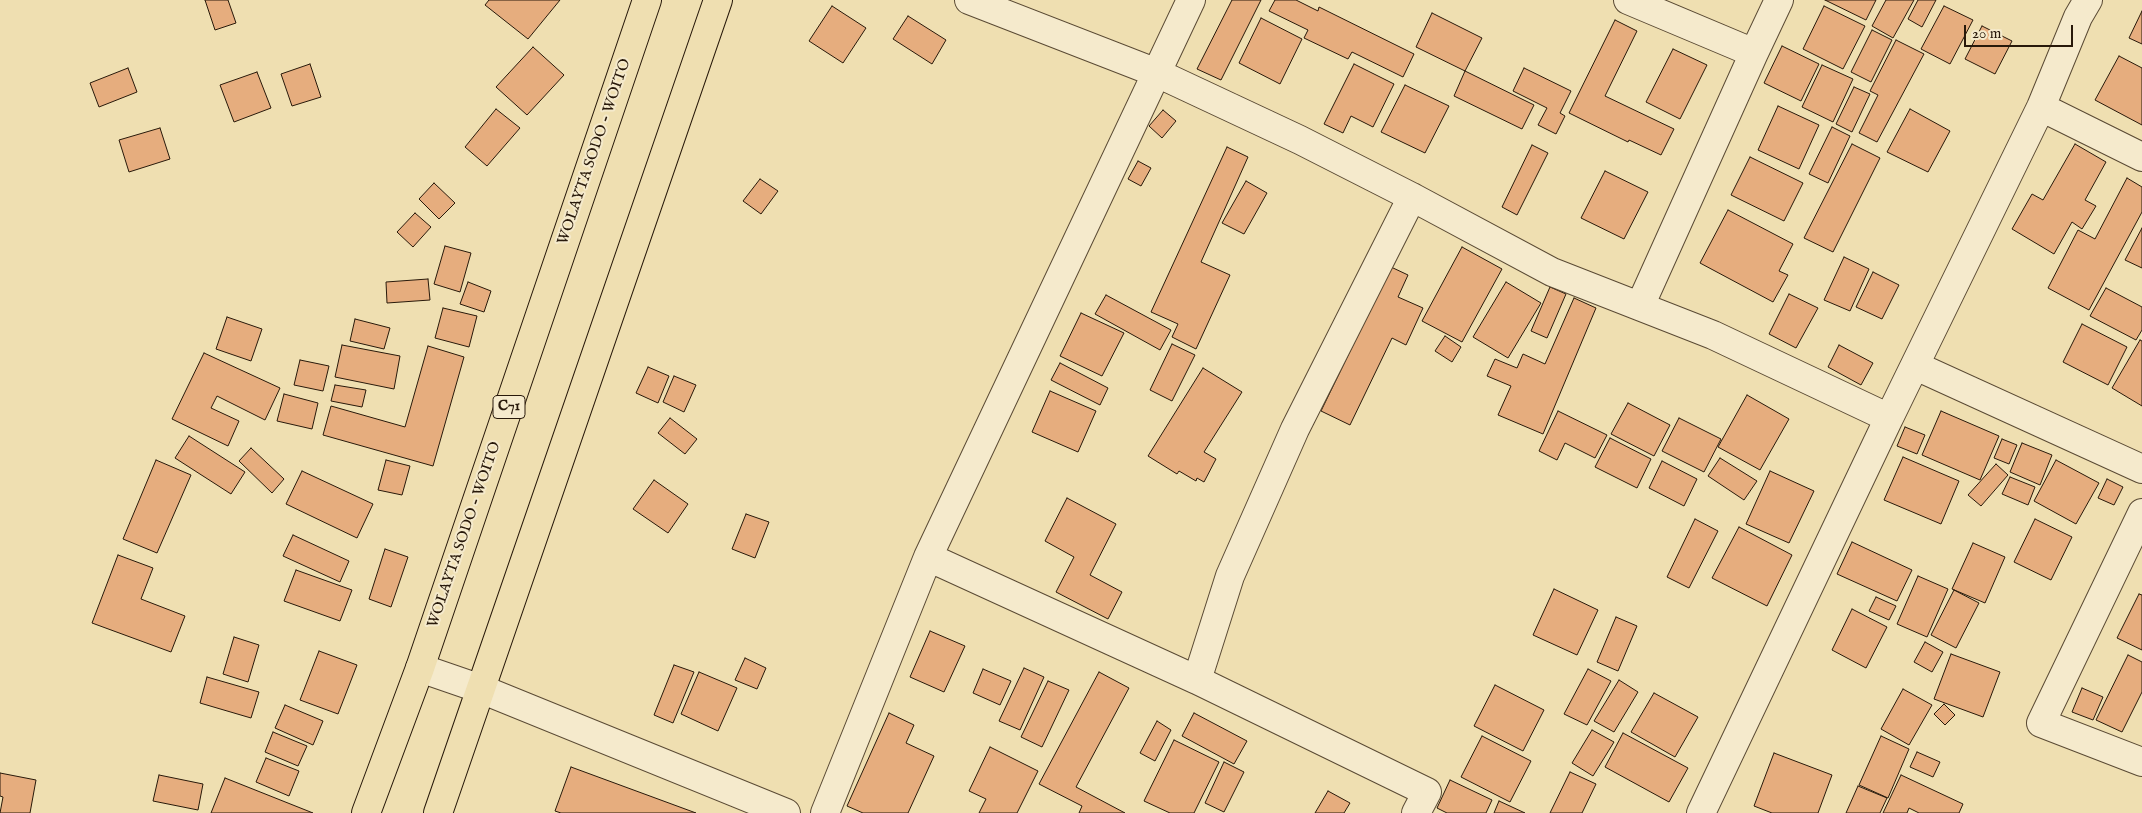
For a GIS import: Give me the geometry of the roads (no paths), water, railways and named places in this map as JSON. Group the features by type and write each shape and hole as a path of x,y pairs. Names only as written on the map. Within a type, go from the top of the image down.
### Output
{"highway":[{"name":"WOLAYTA SODO - WOITO","path":"366,813 420,668 647,0"},
{"path":"438,813 718,0"}],"street":[{"path":"969,0 1157,73 1300,140 1552,272 1713,335 1889,418"},
{"path":"825,813 928,557 1191,0"},
{"path":"1628,0 1754,53"},
{"path":"1640,306 1779,0"},
{"path":"1700,813 1889,418 2041,107 2078,17 2088,0"},
{"path":"2041,107 2142,157"},
{"path":"1197,680 1230,576 1284,455 1412,197"},
{"path":"1916,366 2142,469"},
{"path":"2142,513 2041,723 2142,762"},
{"path":"928,557 1197,680 1427,792 1416,813"},
{"path":"420,668 481,689 786,813"}]}
